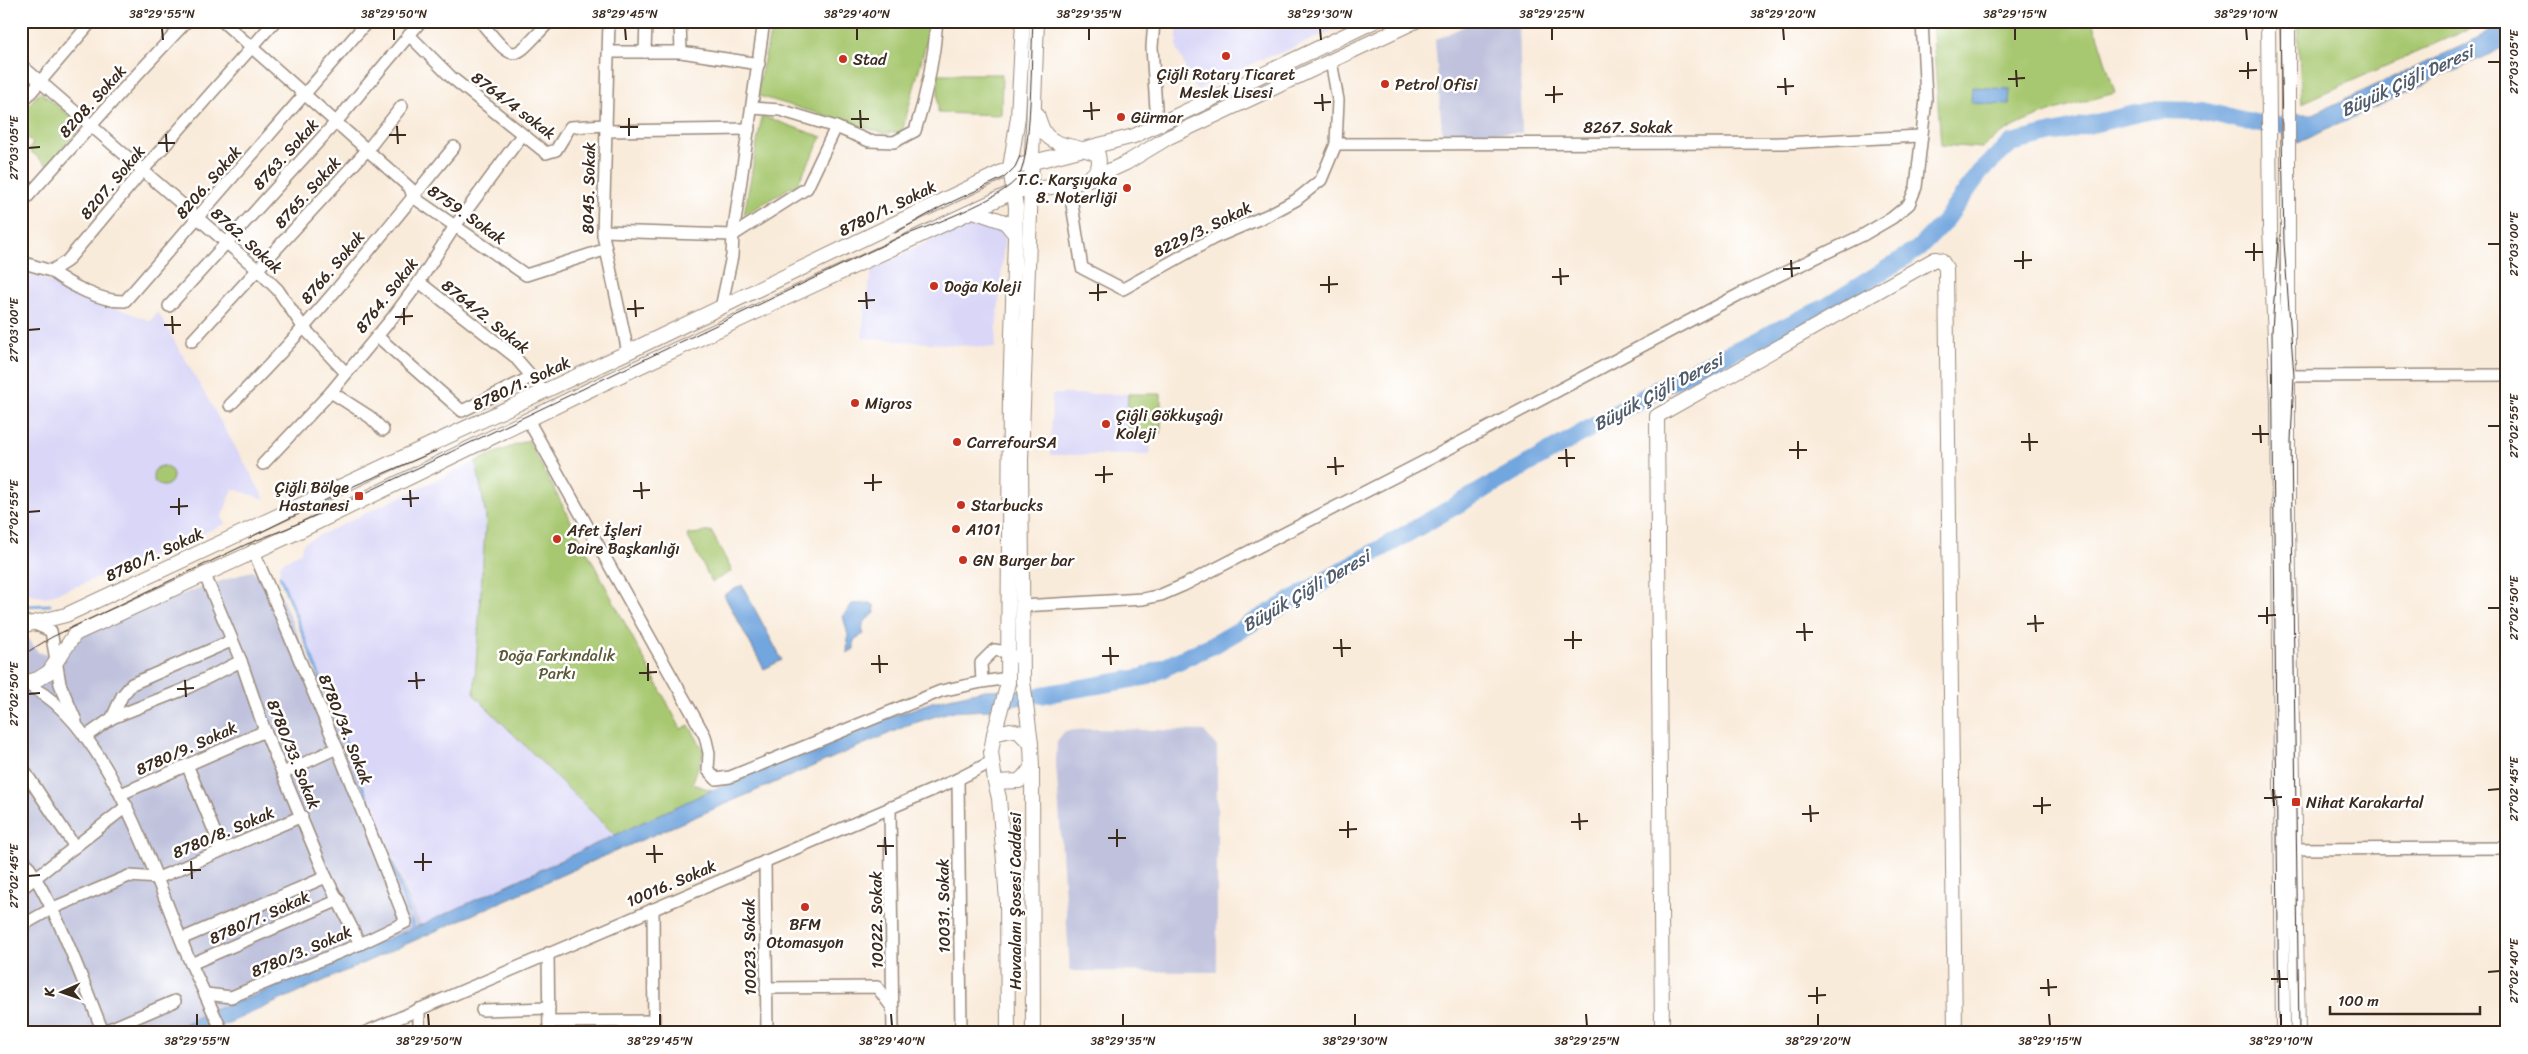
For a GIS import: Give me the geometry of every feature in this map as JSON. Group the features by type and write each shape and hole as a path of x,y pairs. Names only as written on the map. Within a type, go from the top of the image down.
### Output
{"street":[{"path":"21,104 92,21"},
{"name":"8208. Sokak","path":"21,204 187,21"},
{"name":"8759. Sokak","path":"222,21 251,49 368,149 410,188 412,197 526,275 604,250"},
{"name":"8207. Sokak","path":"50,271 67,260 144,169 276,21"},
{"name":"8206. Sokak","path":"50,271 63,280 114,301 125,301 368,21"},
{"name":"8763. Sokak","path":"169,306 336,121 421,21"},
{"path":"480,21 505,51 513,54 520,52 550,21"},
{"name":"8045. Sokak","path":"609,21 604,250 628,352"},
{"path":"645,52 646,21"},
{"path":"680,21 681,52"},
{"path":"721,308 732,256 733,235 764,21"},
{"path":"752,108 780,110 836,127 869,141 894,142 915,131 926,96 934,53 937,21"},
{"path":"1023,21 1018,117 1010,168 1015,191 1008,536 1008,680 1002,710 991,744 991,762 995,782 1019,781 1032,768 1022,662 1021,460 1037,21"},
{"path":"1154,21 1152,47 1157,124"},
{"name":"8780/1. Sokak","path":"26,623 66,615 544,392 1010,168 1032,164 1134,136 1375,21"},
{"path":"23,683 44,676 57,662 74,634 317,522 528,420 1015,191 1069,185 1126,163 1169,137 1416,21"},
{"path":"1022,606 1143,599 1161,595 1184,585 1429,459 1740,294 1863,235 1892,218 1909,204 1916,187 1920,136 1926,99 1922,21"},
{"path":"2268,21 2270,228 2283,376 2288,524 2288,849 2283,1033"},
{"path":"2283,376 2289,144 2288,21"},
{"name":"8764/4 sokak","path":"408,35 451,77 546,153 556,150 570,127 606,128"},
{"path":"608,52 681,52 759,64"},
{"path":"1331,61 1338,100 1336,144"},
{"name":"8762. Sokak","path":"21,65 92,124 258,270 278,290 303,327 346,373"},
{"name":"8765. Sokak","path":"192,341 368,149 402,106"},
{"path":"1034,107 1044,134 1058,143 1088,149 1098,155 1100,162 1098,170 1088,179"},
{"path":"603,230 733,235 807,188 836,127"},
{"path":"606,128 749,129"},
{"name":"8764. Sokak","path":"263,464 331,392 377,336 419,282 455,226 522,135"},
{"name":"8267. Sokak","path":"1336,144 1784,142 1920,136"},
{"name":"8229/3. Sokak","path":"1069,185 1082,268 1123,289 1214,238 1268,215 1296,200 1321,180 1336,144"},
{"name":"8766. Sokak","path":"230,405 260,376 303,327 454,147"},
{"path":"973,212 1005,222 1014,233"},
{"path":"1662,1033 1657,416 1935,259 1941,260 1946,268 1955,1033"},
{"path":"21,262 50,271"},
{"name":"8764/2. Sokak","path":"419,282 514,356 544,392"},
{"name":"8764/2. Sokak","path":"377,336 462,411 530,376"},
{"path":"2283,376 2507,375"},
{"path":"331,392 370,417 383,430"},
{"path":"528,420 705,736 709,753 708,770 716,779 730,777 941,691 982,682 1008,680"},
{"path":"255,526 258,548"},
{"name":"8780/34. Sokak","path":"258,548 406,922"},
{"name":"8780/33. Sokak","path":"204,573 241,661 265,731 326,877 360,944"},
{"path":"26,623 51,631 60,684 79,727"},
{"path":"112,718 122,696 132,684 231,641"},
{"path":"982,682 981,663 994,650 1008,652 1022,662"},
{"path":"86,737 112,718 185,690 241,661"},
{"path":"23,683 44,692 79,727 121,794 158,878 191,964 223,1032"},
{"name":"8780/9. Sokak","path":"121,794 265,731"},
{"path":"994,734 1002,731 1019,732 1031,744"},
{"path":"284,773 337,748"},
{"name":"10016. Sokak","path":"364,1033 890,807 958,780 991,762"},
{"path":"21,766 75,847"},
{"path":"188,766 222,850"},
{"name":"Havaalanı Şosesi Caddesi","path":"1032,768 1033,1033"},
{"name":"10031. Sokak","path":"958,780 961,1033"},
{"name":"Havaalanı Şosesi Caddesi","path":"995,782 1007,901 1008,1033"},
{"path":"21,889 126,806"},
{"name":"10022. Sokak","path":"890,807 893,1033"},
{"name":"8780/8. Sokak","path":"158,878 302,816"},
{"path":"2288,849 2507,848"},
{"path":"2288,849 2298,1033"},
{"path":"21,855 37,878 53,908 102,1032 174,1001"},
{"name":"10023. Sokak","path":"765,861 767,1033"},
{"path":"21,926 53,908 129,876 158,878"},
{"name":"8780/7. Sokak","path":"181,938 326,877"},
{"name":"8780/7. Sokak","path":"191,964 339,900"},
{"path":"548,954 549,1027 654,1027 654,908"},
{"name":"8780/3. Sokak","path":"208,999 231,998 360,944 406,922"},
{"path":"766,988 877,987 893,1010"},
{"path":"482,1010 549,1008"},
{"path":"419,1009 419,1033"}],"shaded area":[{"name":"Çiğli Rotary Ticaret Meslek Lisesi","path":"1177,21 1355,21 1281,53 1262,59 1196,90 1177,49"},
{"path":"1475,21 1519,21 1522,133 1442,133 1435,40"},
{"name":"Doğa Koleji","path":"969,221 991,225 1005,232 995,348 862,338 865,303 872,270"},
{"path":"21,270 150,321 158,312 265,499 233,489 222,516 225,524 83,584 45,597 21,592"},
{"name":"Çiĝli Gökkuşaĝı Koleji","path":"1052,394 1161,394 1161,433 1149,433 1151,452 1146,455 1051,455"},
{"path":"476,461 486,516 474,695 617,837 421,925 279,571 281,563 301,552 303,543"},
{"path":"251,571 274,579 421,925 254,996 206,1013 166,1033 21,1033 21,629 38,652 58,659 85,632 153,604"},
{"path":"1090,729 1204,731 1217,747 1217,972 1070,971 1056,763 1057,741 1065,731"}],"green space":[{"name":"Stad","path":"773,21 932,21 902,132 883,133 756,95"},
{"path":"1932,21 2093,21 2115,93 2028,120 1996,137 1982,148 1941,145"},
{"path":"2297,21 2487,21 2302,103"},
{"path":"938,74 1002,74 1001,115 938,113"},
{"path":"40,92 83,126 47,165 29,150 33,143 21,132 21,114"},
{"path":"762,116 822,137 798,183 744,215"},
{"path":"1128,394 1161,394 1161,433 1127,432"},
{"name":"Doğa Farkındalık Parkı","path":"528,440 681,729 689,725 704,751 692,784 712,790 617,837 474,695 486,516 476,461"},
{"path":"163,466 170,469 173,476 170,483 163,486 156,483 153,476 156,469"},
{"path":"711,531 732,571 712,582 687,535"}],"water":[{"path":"2507,22 2507,46 2298,143 2297,114 2313,114 2466,44"},
{"path":"1972,87 2010,89 2009,105 1971,103"},
{"path":"742,585 782,660 764,669 724,595"},
{"path":"869,603 874,605 875,613 865,621 863,624 864,634 854,640 854,649 847,653 848,635 843,616 852,604"},
{"path":"1041,689 1041,701 987,710 949,712 911,724 609,854 206,1033 166,1033 206,1013 254,996 428,922 712,790 841,735 932,702 985,690"}],"waterway":[{"name":"Büyük Çiğli Deresi","path":"1041,695 1144,677 1217,643 1672,381 1826,307 1918,249 1945,221 1980,172 2011,143 2152,110 2202,111 2260,124 2303,126 2321,121"},
{"path":"280,576 388,850 408,912"},
{"path":"21,606 50,605"},
{"path":"411,920 413,928"}],"tram line":[{"path":"21,656 52,637 247,544 359,496 898,238 945,220 998,194 1011,185 1019,176 1023,164 1029,125 1033,21"},
{"path":"2280,21 2284,243 2294,376 2291,441 2299,1033"},
{"path":"895,233 941,207 1005,177 1015,167 1020,156"},
{"path":"2278,238 2272,331 2279,1033"},
{"path":"249,538 356,485 436,451"}],"place":[{"name":"Çiğli Rotary Ticaret Meslek Lisesi","path":"1226,56"},
{"name":"Stad","path":"843,59"},
{"name":"Petrol Ofisi","path":"1385,84"},
{"name":"Gürmar","path":"1121,117"},
{"name":"T.C. Karşıyaka 8. Noterliği","path":"1127,188"},
{"name":"Doğa Koleji","path":"934,286"},
{"name":"Migros","path":"855,403"},
{"name":"Çiĝli Gökkuşaĝı Koleji","path":"1106,424"},
{"name":"CarrefourSA","path":"957,442"},
{"name":"Çiğli Bölge Hastanesi","path":"359,496"},
{"name":"Starbucks","path":"961,505"},
{"name":"A101","path":"956,529"},
{"name":"Afet İşleri Daire Başkanlığı","path":"557,539"},
{"name":"GN Burger bar","path":"963,560"},
{"name":"Nihat Karakartal","path":"2296,802"},
{"name":"BFM Otomasyon","path":"805,907"}]}
